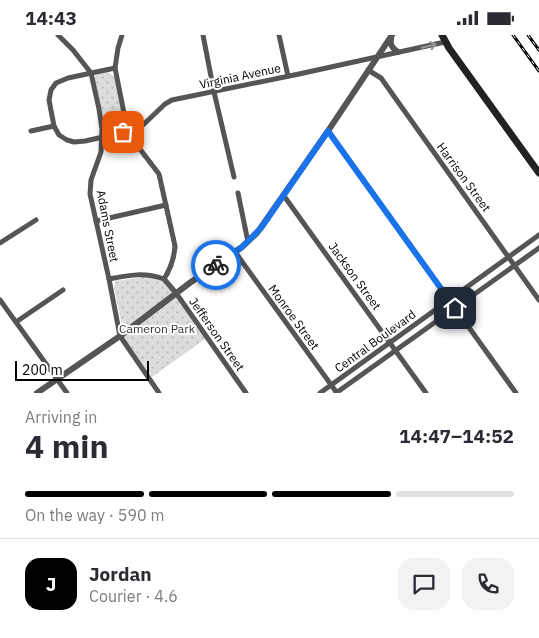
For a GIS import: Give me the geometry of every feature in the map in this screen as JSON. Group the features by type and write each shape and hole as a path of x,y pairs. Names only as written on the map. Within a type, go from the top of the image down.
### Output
{"main road":[{"path":"444,39 539,173"}],"street":[{"name":"Adams Street","path":"58,35 91,73 99,109 102,129 101,152 91,180 90,194 120,336 159,393"},
{"path":"109,279 142,274 164,279 171,268 175,246 159,174 133,140 124,113 115,68 122,35"},
{"path":"203,35 234,177"},
{"path":"279,35 288,76"},
{"path":"391,36 390,44 398,52"},
{"path":"37,393 120,336 176,293 248,242 261,228 284,195 391,36"},
{"name":"Virginia Avenue","path":"54,126 59,135 74,142 130,131 143,125 165,104 172,100 398,52 444,39"},
{"path":"31,131 54,126 49,100 51,90 56,83 68,78 115,68"},
{"name":"Harrison Street","path":"368,70 381,78 539,300"},
{"path":"328,131 516,393"},
{"path":"238,193 248,242"},
{"name":"Jackson Street","path":"284,195 426,393"},
{"path":"96,221 166,205"},
{"path":"0,243 36,219"},
{"name":"Central Boulevard","path":"320,393 539,235"},
{"name":"Central Boulevard","path":"337,393 539,248"},
{"name":"Monroe Street","path":"235,252 337,393"},
{"name":"Jefferson Street","path":"164,279 176,293 246,393"},
{"path":"16,322 63,290"},
{"path":"0,300 67,393"}],"green space":[{"path":"106,72 115,78 125,125 122,131 111,134 105,130 93,80 96,75"},
{"name":"Cameron Park","path":"144,277 165,282 205,339 152,377 123,337 114,288 115,281"}],"railway":[{"path":"513,35 539,71"},
{"path":"528,35 539,50"}],"way so far":[{"path":"123,132 130,131 133,140 159,174 175,246 171,268 164,279 176,293 216,265"}],"route":[{"path":"216,265 242,247 257,233 328,131 455,308"}]}
